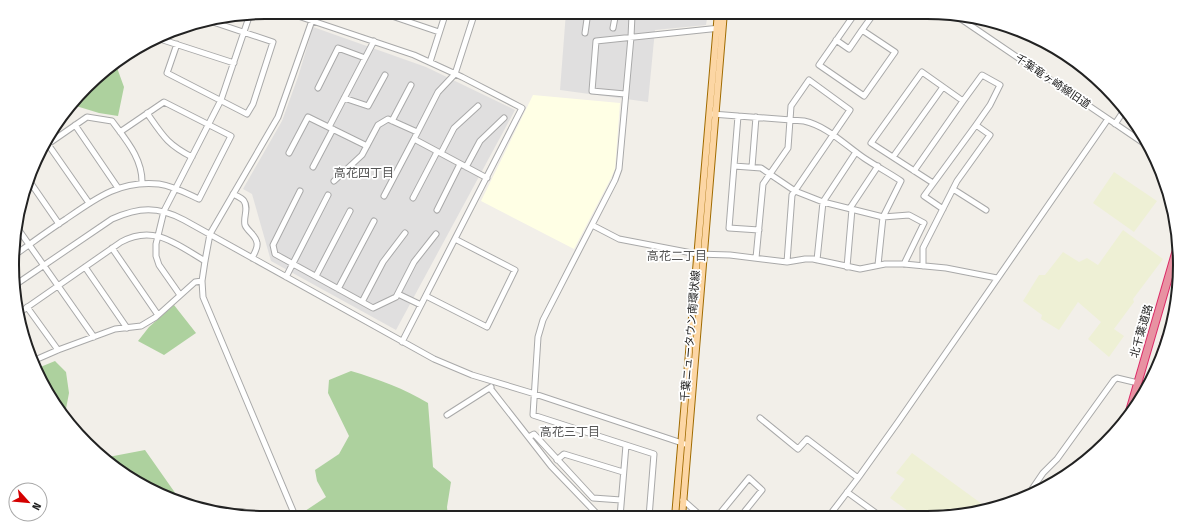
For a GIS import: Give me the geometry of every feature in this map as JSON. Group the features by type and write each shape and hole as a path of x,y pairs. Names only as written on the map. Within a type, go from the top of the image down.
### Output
{"highway":[{"name":"北千葉道路","path":"1133,401 1173,262"}],"main road":[{"name":"千葉ニュータウン南環状線","path":"719,19 720,28"},
{"name":"千葉ニュータウン南環状線","path":"675,511 697,254 720,28 722,19"},
{"name":"千葉ニュータウン南環状線","path":"682,511 704,255 712,114"}],"street":[{"path":"306,19 374,41 430,62 522,108 402,342"},
{"path":"401,19 439,32"},
{"path":"430,62 444,19"},
{"path":"384,196 438,92 455,74 472,19"},
{"path":"585,33 587,19"},
{"path":"613,28 615,19"},
{"path":"632,19 619,169 615,180 543,320 538,337 533,415 654,454 649,511"},
{"path":"851,19 818,65 864,96 895,52 862,30"},
{"path":"836,40 849,49 870,19"},
{"path":"180,296 157,261 156,248 164,211 221,100 248,20"},
{"path":"293,511 203,297 202,280 210,234 278,117 312,21"},
{"name":"千葉竜ヶ崎線旧道","path":"966,22 1139,140"},
{"path":"177,44 167,72 247,114 253,104 273,42 218,24"},
{"path":"626,94 592,91 596,41 720,28"},
{"path":"165,40 234,63"},
{"path":"313,167 344,98 374,41"},
{"path":"318,88 338,48 365,58"},
{"path":"934,183 871,143 922,72 963,101"},
{"path":"344,98 368,106 385,75"},
{"path":"914,171 982,75 1000,85 990,105 924,196 943,209"},
{"path":"756,258 763,184 788,148 791,106 809,80 850,110 792,195 787,262"},
{"path":"392,121 411,85"},
{"path":"893,157 943,87"},
{"path":"20,251 88,203 99,196 118,188 142,184 159,184 176,188 200,199 231,136 164,102 120,132"},
{"path":"413,198 454,128 478,106"},
{"path":"147,113 164,138 175,147 192,156"},
{"path":"712,114 804,121 815,124 901,181 883,217 878,265"},
{"path":"1115,124 1122,115"},
{"path":"738,116 729,228 759,230"},
{"path":"55,137 87,117 112,120 134,152 141,170 142,184"},
{"path":"289,153 308,117 367,146"},
{"path":"752,167 756,117"},
{"path":"466,167 480,141 504,118"},
{"path":"334,181 362,155 378,125 388,119 417,132"},
{"path":"834,511 1108,119"},
{"path":"75,125 118,188"},
{"path":"923,266 923,248 957,181 990,135 976,125"},
{"path":"414,139 487,178"},
{"path":"49,147 88,203"},
{"path":"817,260 823,202 856,152"},
{"path":"437,210 460,164"},
{"path":"734,166 761,168 795,191 823,202 883,217 909,215 924,222 904,264"},
{"path":"847,267 851,209 878,166"},
{"path":"32,185 59,224"},
{"path":"953,189 986,210"},
{"path":"300,191 273,245 275,254 373,308 396,297 414,262 436,234"},
{"path":"233,194 245,203 246,210 244,218 246,228 255,237 257,244 257,248 252,258"},
{"path":"286,277 328,195"},
{"path":"20,281 106,223 119,216 138,210 147,209 164,211 210,234 440,362 472,375 535,394 688,445"},
{"path":"316,276 350,211"},
{"path":"338,289 374,221"},
{"path":"592,225 619,239 704,255 730,255 787,262 805,259 817,260 860,269 878,265 904,264 946,268 996,278"},
{"path":"21,233 94,337"},
{"path":"362,302 383,262 405,233"},
{"path":"23,310 112,248 131,237 146,235 158,236 205,261"},
{"path":"426,296 487,327 515,270 455,239"},
{"path":"112,248 158,315"},
{"path":"85,267 127,328"},
{"path":"38,359 115,329 141,326 158,315 195,282 202,280"},
{"path":"398,294 421,305"},
{"path":"27,307 58,350"},
{"path":"1033,487 1043,473 1057,460 1114,380 1117,378 1138,383"},
{"path":"447,416 490,388 494,382"},
{"path":"490,388 551,466 594,511"},
{"path":"760,418 798,450 807,439 858,478"},
{"path":"529,437 534,434 592,498 621,500"},
{"path":"620,511 626,445"},
{"path":"558,460 564,454 623,472"},
{"path":"722,511 749,478 762,490 745,511"},
{"path":"847,492 873,511"},
{"path":"683,500 695,511"}],"shaded area":[{"path":"565,19 707,19 706,25 655,30 648,102 560,90"},
{"path":"313,27 426,67 515,110 396,330 271,261 252,194 243,189 282,121 298,77"},
{"path":"533,95 620,103 615,169 574,249 481,201"},
{"path":"1114,172 1157,201 1134,232 1093,203"},
{"path":"1123,230 1163,259 1133,299 1134,302 1114,329 1124,336 1109,357 1088,339 1101,322 1078,302 1059,330 1041,319 1042,315 1023,301 1039,275 1045,275 1063,252 1079,262 1087,258 1098,265"},
{"path":"912,453 982,504 959,509 908,511 890,498 905,479 896,473"}],"green space":[{"path":"117,68 124,87 118,116 99,113 77,106 91,91"},
{"path":"174,305 196,333 164,355 138,341 149,327"},
{"path":"55,361 66,372 69,393 66,410 60,402 41,367"},
{"path":"351,371 391,385 428,403 433,467 451,482 447,511 305,511 326,497 317,481 315,470 339,454 349,436 328,393 329,380"},
{"path":"145,450 176,494 156,486 128,470 111,457"}],"district":[{"name":"高花四丁目","path":"364,173"},
{"name":"高花二丁目","path":"677,256"},
{"name":"高花三丁目","path":"570,432"}]}
